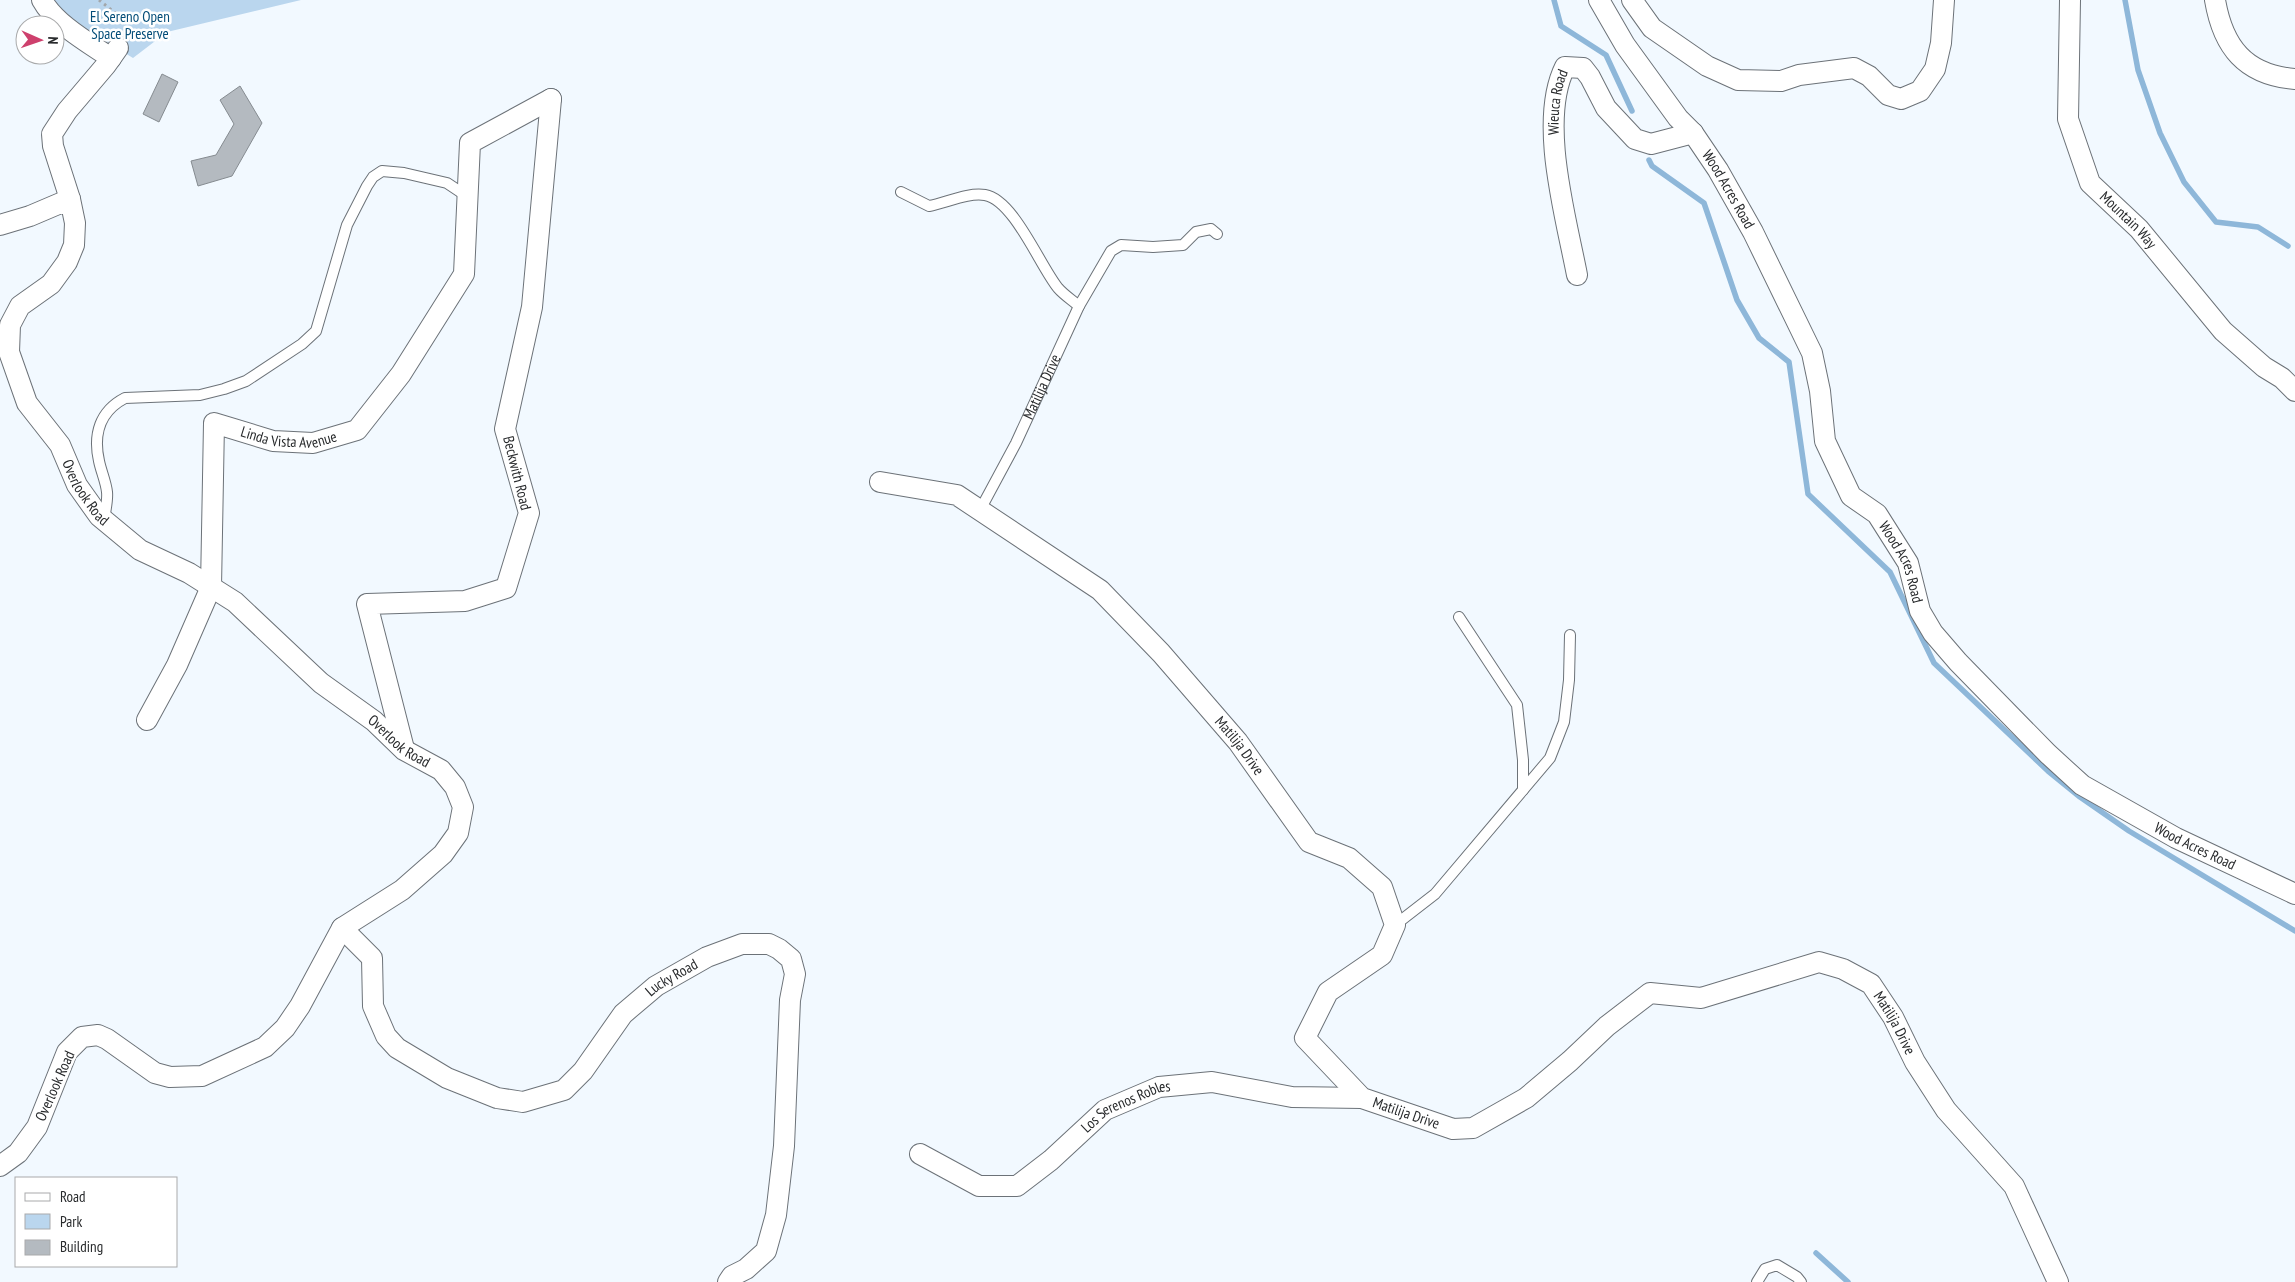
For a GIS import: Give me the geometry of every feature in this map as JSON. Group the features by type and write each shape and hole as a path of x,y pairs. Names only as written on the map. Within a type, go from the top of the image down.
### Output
{"street":[{"path":"42,0 52,13 79,37 114,53"},
{"name":"Wood Acres Road","path":"1598,0 1625,45 1678,118 1693,133 1718,170 1754,232 1812,353 1820,391 1825,441 1851,496 1877,514 1908,563 1920,611 1933,634 2048,754 2082,785 2176,838 2295,894"},
{"path":"1632,0 1652,28 1706,66 1738,80 1781,82 1799,75 1854,68 1870,76 1888,94 1900,99 1920,91 1935,69 1941,43 1942,5 1944,0"},
{"name":"Mountain Way","path":"2070,0 2068,119 2090,183 2139,229 2223,331 2264,367 2282,378 2295,391"},
{"path":"2215,0 2219,23 2232,48 2261,72 2295,79"},
{"name":"Overlook Road","path":"0,1166 18,1152 37,1127 67,1052 82,1037 98,1034 155,1074 170,1077 202,1076 265,1047 285,1028 300,1006 342,928 402,890 442,854 458,833 463,807 455,787 441,770 404,750 374,721 321,683 235,602 189,573 140,550 104,520 77,485 60,445 27,402 9,352 10,325 20,306 51,284 67,262 74,245 75,223 70,200 53,146 52,134 67,111 114,53"},
{"name":"Wieuca Road","path":"1577,275 1554,147 1558,81 1565,67 1583,68 1590,77 1606,108 1635,139 1651,144 1693,133"},
{"name":"Beckwith Road","path":"404,750 367,604 465,601 506,588 529,513 505,429 532,307 551,99 470,143"},
{"name":"Linda Vista Avenue","path":"147,720 177,665 212,587 214,423 273,441 313,442 357,430 401,374 464,274 470,143"},
{"path":"0,225 30,216 70,200"},
{"name":"Matilija Drive","path":"880,482 957,495 1100,590 1161,653 1238,742 1310,842 1348,858 1382,887 1395,925 1382,955 1328,992 1305,1038 1362,1098 1452,1130 1473,1128 1526,1098 1570,1061 1607,1026 1650,994 1701,998 1818,962 1843,969 1871,984 1893,1018 1915,1062 1946,1110 2014,1186 2058,1282"},
{"name":"Lucky Road","path":"342,928 372,958 373,1006 386,1036 397,1048 447,1078 496,1098 523,1102 564,1090 583,1071 623,1014 656,986 707,957 742,944 769,944 779,948 791,959 796,974 790,1000 784,1146 776,1215 766,1251 746,1269 732,1276 728,1282"},
{"name":"Los Serenos Robles","path":"920,1154 979,1186 1017,1186 1052,1160 1105,1110 1159,1087 1212,1082 1292,1097 1362,1098"}],"lane":[{"path":"104,520 107,492 98,459 97,440 102,417 114,404 125,398 200,396 224,389 246,381 302,344 316,331 347,225 370,182 382,171 404,172 447,183 468,197"},
{"path":"902,192 929,206 976,195 987,195 1002,204 1059,288 1079,306"},
{"name":"Matilija Drive","path":"980,510 1016,444 1079,306 1112,251 1121,245 1183,246 1196,232 1210,230 1217,234"},
{"path":"1460,617 1516,705 1523,760 1523,790"},
{"path":"1395,925 1435,894 1550,758 1564,722 1569,680 1570,635"},
{"path":"1757,1282 1765,1269 1777,1265 1797,1277 1801,1282"}],"path":[{"path":"99,0 118,15 126,26 124,39 114,53"}],"green space":[{"name":"El Sereno Open Space Preserve","path":"48,0 301,0 167,32 133,58 50,7"}],"building":[{"path":"162,74 178,82 159,122 143,114"},
{"path":"240,86 262,123 232,176 198,186 191,161 216,155 234,124 220,100"}],"waterway":[{"path":"1554,0 1561,26 1606,55 1632,111"},
{"path":"2125,0 2138,70 2160,133 2184,182 2216,222 2258,227 2288,246"},
{"path":"1649,160 1652,166 1704,203 1737,300 1759,338 1789,362 1808,494 1890,572 1934,663 2048,771 2080,797 2129,831 2295,931"},
{"path":"1816,1253 1848,1282"}]}
